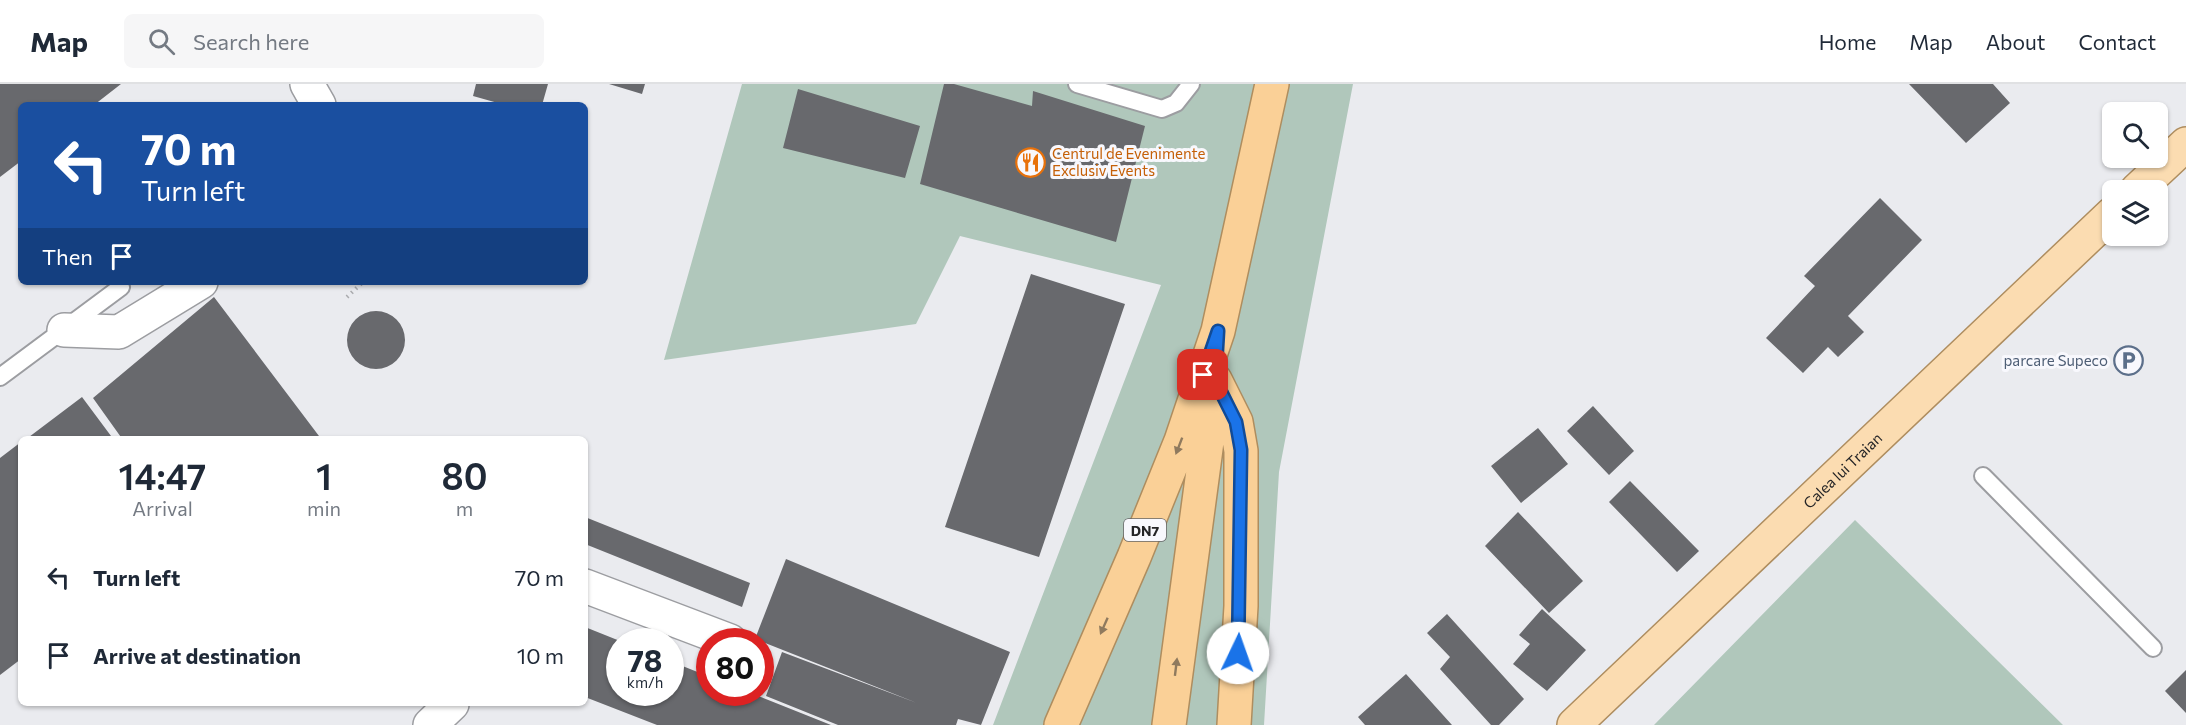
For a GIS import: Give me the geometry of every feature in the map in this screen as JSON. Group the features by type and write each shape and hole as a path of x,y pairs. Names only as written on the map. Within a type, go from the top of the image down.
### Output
{"highway":[{"name":"DN7","path":"1061,725 1181,441 1218,331 1272,84"},
{"name":"DN7","path":"1169,725 1215,380 1218,331"},
{"path":"1215,380 1236,422 1241,450 1241,606 1234,725"}],"main road":[{"path":"2148,180 2186,144"},
{"name":"Calea lui Traian","path":"1574,725 2102,223"}],"street":[{"path":"307,84 317,102"},
{"path":"64,330 119,332 196,285"},
{"path":"588,587 696,628"},
{"path":"430,725 450,706"}],"lane":[{"path":"1077,84 1162,109 1176,103 1191,84"},
{"path":"0,377 121,287"},
{"path":"1983,476 2153,648"}],"path":[{"path":"347,297 360,285"}],"green space":[{"path":"742,84 1353,84 1279,472 1264,725 993,725 1161,285 960,236 916,324 664,360"},
{"path":"1855,520 2063,725 1654,725"}],"building":[{"path":"0,84 121,84 98,102 18,102 18,163 0,177"},
{"path":"476,84 548,84 543,102 494,102 473,96"},
{"path":"609,84 645,84 642,94"},
{"path":"944,84 954,84 1032,106 1033,91 1145,126 1116,242 920,184"},
{"path":"1909,84 1993,84 2010,103 1966,143"},
{"path":"798,89 920,126 905,178 783,148"},
{"path":"1880,198 1922,240 1848,316 1864,332 1838,357 1828,347 1803,373 1766,338 1815,286 1804,276"},
{"path":"1031,274 1125,304 1039,557 945,527"},
{"path":"214,297 319,436 120,436 93,398"},
{"path":"376,311 387,313 400,324 405,340 403,351 392,364 376,369 365,367 352,356 347,340 349,329 360,316"},
{"path":"82,397 111,436 30,436"},
{"path":"1593,406 1634,451 1609,475 1567,431"},
{"path":"1538,428 1568,464 1521,503 1491,466"},
{"path":"18,444 18,661 0,675 0,458"},
{"path":"1630,481 1699,551 1677,572 1609,502"},
{"path":"1518,512 1583,581 1549,613 1485,546"},
{"path":"588,518 750,583 742,607 588,545"},
{"path":"786,559 1010,652 981,725 958,719 956,725 838,725 774,699 774,674 782,652 917,703 774,647 774,628 759,628"},
{"path":"1542,609 1586,650 1547,691 1513,664 1530,644 1519,635"},
{"path":"1447,614 1524,699 1499,725 1491,725 1440,669 1450,657 1427,633"},
{"path":"588,628 606,635 606,705 588,698"},
{"path":"684,667 696,671 696,706 774,706 774,702 831,725 657,725 608,706 684,706"},
{"path":"2186,670 2186,713 2165,691"},
{"path":"1406,674 1452,725 1365,725 1358,717"}],"place":[{"name":"Centrul de Evenimente Exclusiv Events","path":"1031,162"},
{"name":"parcare Supeco","path":"2129,360"}],"route":[{"path":"1203,375 1218,331 1215,380 1236,422 1241,450 1241,606 1238,653"}]}
